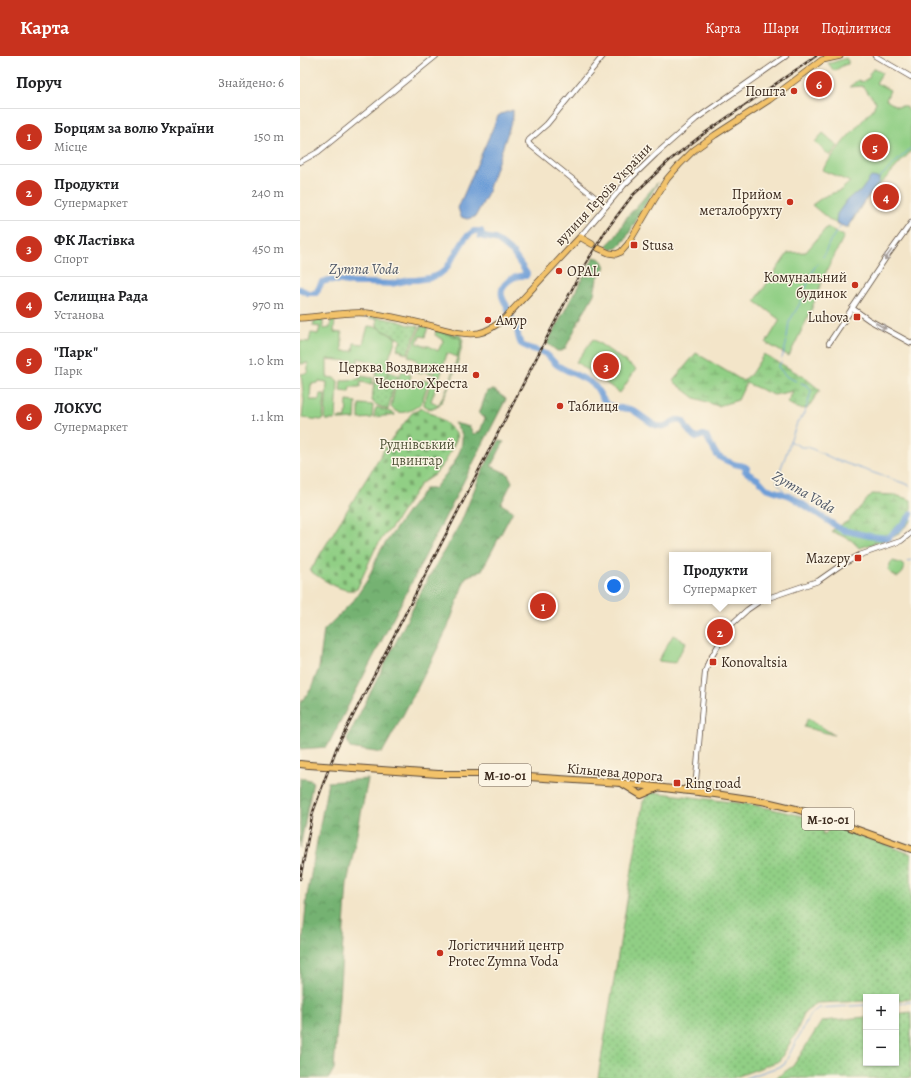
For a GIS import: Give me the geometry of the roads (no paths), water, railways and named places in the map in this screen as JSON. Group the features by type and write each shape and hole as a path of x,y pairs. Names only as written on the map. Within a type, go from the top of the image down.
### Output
{"highway":[{"name":"Кільцева дорога","path":"300,764 438,774 479,774 621,783 715,794 762,801 796,809 911,849"},
{"path":"621,783 641,795 659,787"},
{"path":"684,790 696,783 715,794"}],"main road":[{"path":"598,248 609,253 616,254 621,252 667,180 694,150 764,103 822,60 840,56"},
{"path":"580,237 592,244"},
{"name":"вулиця Героїв України","path":"300,318 349,313 367,313 404,319 460,333 471,334 485,331 493,328 505,318 580,237"}],"street":[{"path":"300,162 318,152 436,56"},
{"path":"603,56 547,124 528,142 606,206"},
{"name":"вулиця Героїв України","path":"580,237 624,185 656,154 696,119 786,56"},
{"path":"875,56 911,77"},
{"path":"829,343 911,223"},
{"path":"852,308 869,320 911,343"},
{"path":"771,597 818,581 848,561 860,555 901,541 911,533"},
{"path":"695,792 705,673 708,663 733,623 756,604"}],"water":[{"path":"513,110 513,117 486,197 475,217 467,219 461,217 458,208 498,116"},
{"path":"871,177 879,178 879,183 863,203 847,228 836,222 837,214 847,200 854,194 860,192"}],"waterway":[{"path":"879,178 911,148"},
{"name":"Zymna Voda","path":"300,289 308,293 316,293 322,282 329,280 353,283 391,284 430,278 440,274 446,269 466,237 474,231 481,231 482,234 480,236 495,239 513,253 527,274 526,276 513,278 505,284 502,292 503,299 517,329 521,344 546,354 557,365 590,382 596,387 606,403 616,407 630,409 655,425 665,426 676,420 683,421 688,431 696,438 703,435 706,436 720,458 747,468 745,471 758,479 766,488 792,497 842,530 888,538 905,522 911,514"},
{"path":"823,257 830,241 837,231"},
{"path":"782,358 786,345 789,322 799,305 814,268 819,263"},
{"path":"781,362 778,367 787,377 796,381"},
{"path":"801,383 808,386 811,391 806,409 797,423 790,441 801,447 808,447 836,460 909,485 911,487"},
{"path":"784,494 784,491 777,482 790,441"},
{"path":"899,1003 911,1002"},
{"path":"746,1078 784,1065 810,1014 819,1008 863,1005"}],"railway":[{"path":"300,879 313,812 337,747 583,268 607,229 632,196 670,160 702,135 816,56"}],"place":[{"name":"ЛОКУС","path":"819,84"},
{"name":"Пошта","path":"794,91"},
{"name":"\"Парк\"","path":"875,147"},
{"name":"Селищна Рада","path":"886,197"},
{"name":"Прийом металобрухту","path":"790,202"},
{"name":"Stusa","path":"634,245"},
{"name":"OPAL","path":"559,271"},
{"name":"Комунальний будинок","path":"855,285"},
{"name":"Luhova","path":"857,317"},
{"name":"Амур","path":"488,320"},
{"name":"ФК Ластівка","path":"606,366"},
{"name":"Церква Воздвиження Чесного Хреста","path":"476,375"},
{"name":"Таблиця","path":"560,406"},
{"name":"Mazepy","path":"858,558"},
{"name":"Борцям за волю України","path":"543,606"},
{"name":"Продукти","path":"720,632"},
{"name":"Konovaltsia","path":"713,662"},
{"name":"Ring road","path":"677,783"},
{"name":"Логістичний центр Protec Zymna Voda","path":"440,953"}],"park label":[{"name":"Руднівський цвинтар","path":"417,452"}]}
